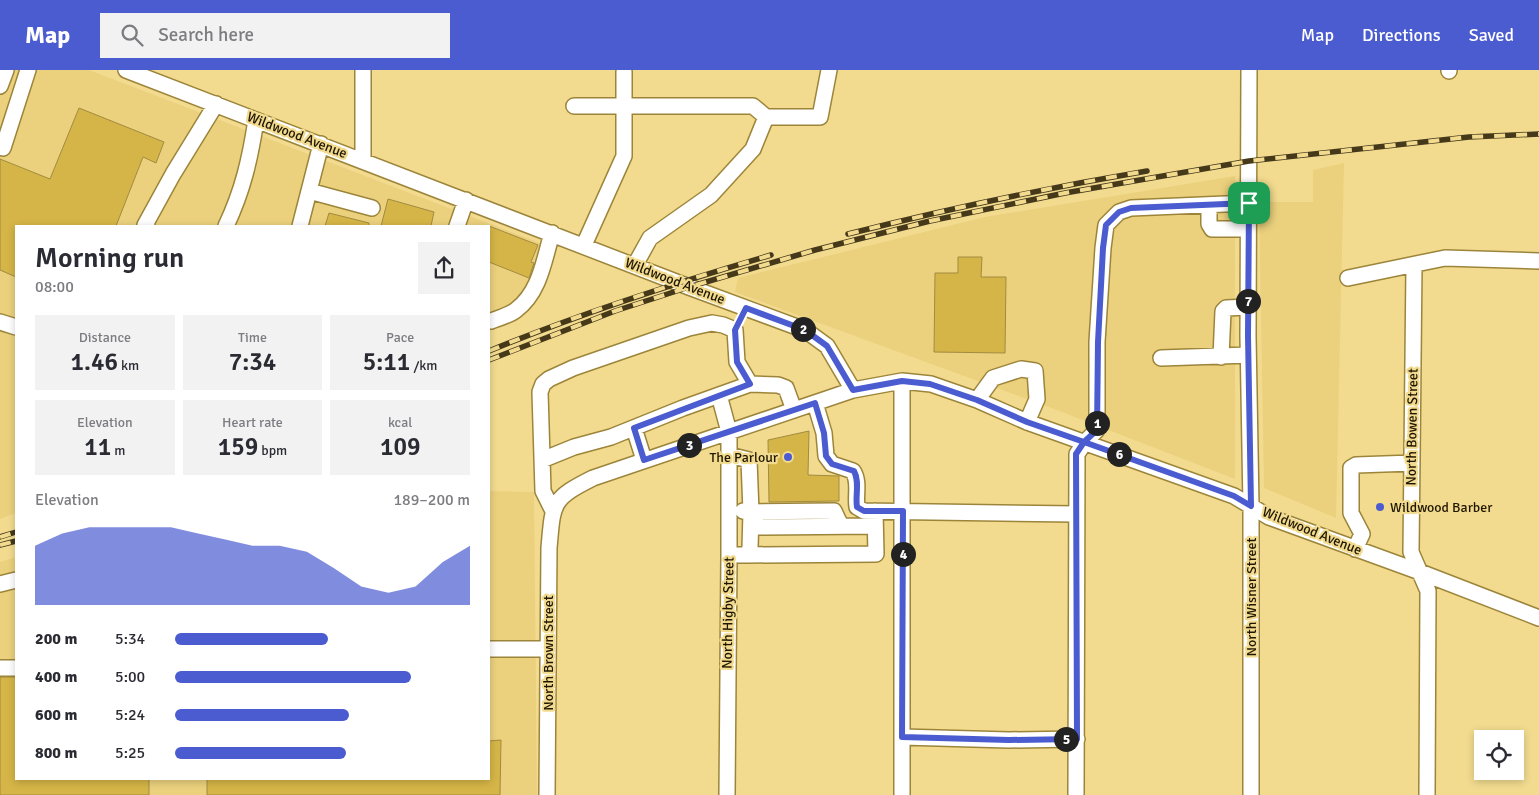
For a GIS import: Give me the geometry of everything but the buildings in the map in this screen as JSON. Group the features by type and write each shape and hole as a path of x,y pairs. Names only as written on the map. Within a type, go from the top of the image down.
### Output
{"street":[{"path":"0,86 6,70"},
{"path":"0,147 2,148 28,70"},
{"name":"Wildwood Avenue","path":"126,70 163,77 216,104 256,120 805,330 827,346 853,390 902,381 930,384 977,400 1027,422 1234,496 1269,517 1539,618"},
{"path":"363,70 363,160"},
{"path":"574,106 753,106 766,117 820,117 829,70"},
{"name":"North Wisner Street","path":"1249,70 1248,355 1251,506 1251,795"},
{"path":"584,246 624,156 624,72"},
{"path":"145,225 216,104"},
{"path":"635,265 650,238 711,195 754,149 766,117"},
{"path":"226,225 239,199 256,120"},
{"path":"300,225 321,144"},
{"path":"309,192 372,208"},
{"path":"457,225 466,200"},
{"path":"1076,795 1076,454 1084,442 1097,430 1098,342 1106,225 1119,212 1131,208 1249,203"},
{"path":"1209,205 1209,224 1212,229 1248,229"},
{"path":"492,322 515,311 528,299 537,284 552,233"},
{"path":"1348,278 1445,258 1539,261"},
{"name":"North Bowen Street","path":"1414,265 1411,552 1428,591 1427,795"},
{"path":"1221,356 1223,311 1226,308 1248,307"},
{"path":"746,308 735,330 737,362 750,384"},
{"path":"0,322 15,327"},
{"path":"553,511 543,491 540,392 543,384 549,379 573,368 689,328 712,323 735,330"},
{"path":"1161,358 1248,355"},
{"path":"977,400 993,378 1020,369 1035,371 1037,399 1027,422"},
{"path":"902,381 902,795"},
{"path":"542,460 574,447 611,437 719,394 750,384 778,385 786,388 794,410"},
{"path":"553,511 563,495 593,478 853,390"},
{"name":"North Higby Street","path":"719,394 728,432 727,795"},
{"path":"815,403 824,433 826,456 832,464 854,471 856,476 857,507 875,518"},
{"path":"634,428 644,460"},
{"path":"728,455 749,460 751,519 750,548 747,555"},
{"path":"1355,549 1362,534 1351,513 1351,468 1356,464 1412,463"},
{"name":"North Brown Street","path":"547,795 549,548 553,511"},
{"path":"729,511 751,519 834,511 842,526 903,511 1076,514"},
{"path":"729,556 876,554 875,518"},
{"path":"0,584 15,580"},
{"path":"490,649 548,649"},
{"path":"0,668 15,668"},
{"path":"902,737 1009,740 1077,739"}],"shaded area":[{"path":"0,70 89,70 545,245 536,288 490,326 490,225 15,225 15,513 0,519"},
{"path":"1344,163 1336,518 1264,488 1259,202 1313,202 1313,170"},
{"path":"1235,176 1235,479 1049,407 735,292 738,278 985,217"},
{"path":"490,491 534,492 537,795 0,795 0,562 15,557 15,780 490,780"}],"railway":[{"path":"490,360 615,311 689,287 815,250 930,221 1065,193 1249,161 1469,137 1539,134"},
{"path":"848,234 1072,184 1147,171"},
{"path":"490,351 629,299 771,255"},
{"path":"0,537 15,532"},
{"path":"0,545 15,541"}],"place":[{"name":"The Parlour","path":"788,457"},
{"name":"Wildwood Barber","path":"1380,507"}],"route":[{"path":"1249,203 1131,208 1119,212 1106,225 1098,342 1097,430 1084,442 1027,422 977,400 930,384 902,381 853,390 827,346 805,330 746,308 735,330 737,362 750,384 634,428 644,460 815,403 824,433 826,456 832,464 854,471 856,476 857,507 864,511 903,511 902,737 1009,740 1077,739 1076,454 1084,442 1234,496 1251,506 1248,336 1249,203"}]}
